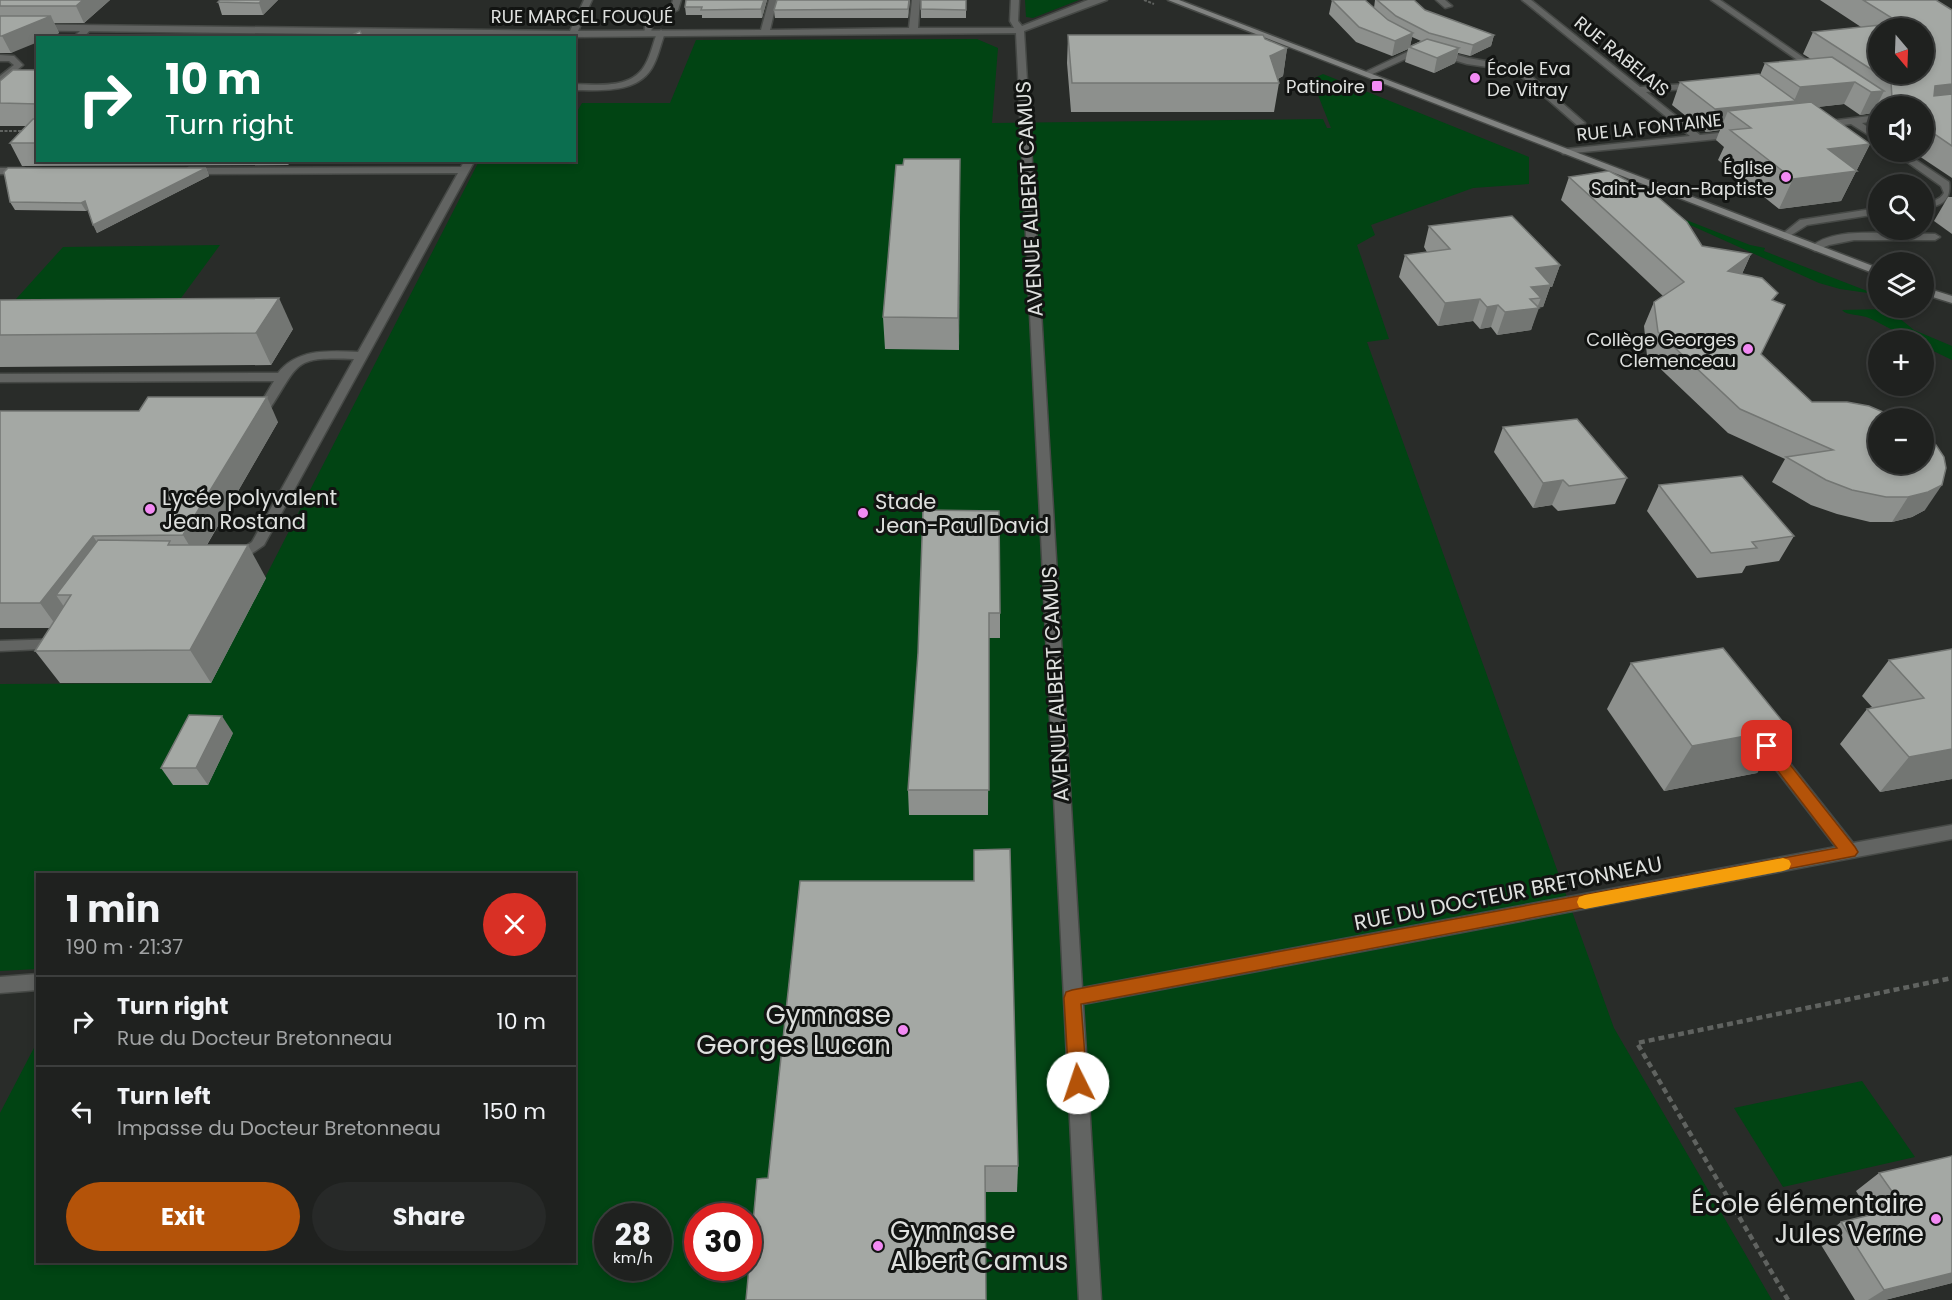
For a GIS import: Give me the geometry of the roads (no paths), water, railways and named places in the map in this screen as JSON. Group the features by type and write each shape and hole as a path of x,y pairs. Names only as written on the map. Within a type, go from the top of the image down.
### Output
{"main road":[{"path":"1172,0 1868,268"},
{"path":"1934,294 1952,300"}],"street":[{"path":"573,34 588,0"},
{"path":"647,33 649,20 675,9 677,0"},
{"path":"765,32 773,0"},
{"path":"914,31 916,0"},
{"name":"AVENUE ALBERT CAMUS","path":"1015,0 1014,21 1020,30 1090,1300"},
{"path":"1020,30 1089,3 1103,0"},
{"path":"1440,0 1448,6"},
{"name":"RUE RABELAIS","path":"1526,0 1698,138"},
{"path":"1715,0 1827,76 1811,75"},
{"name":"RUE MARCEL FOUQUÉ","path":"0,27 503,35 1020,30"},
{"path":"79,36 88,28"},
{"path":"576,87 615,87 635,80 645,72 661,33"},
{"path":"1365,74 1418,46 1467,61 1518,69 1580,123"},
{"path":"0,58 11,58 18,66 0,81"},
{"path":"1639,90 1708,84"},
{"path":"1809,126 1868,119"},
{"path":"1853,121 1868,131"},
{"name":"RUE LA FONTAINE","path":"1566,152 1753,132"},
{"path":"1913,162 1930,174"},
{"path":"180,171 467,165 257,545 232,561 224,563"},
{"path":"0,171 36,171"},
{"path":"1934,177 1945,184 1949,193 1947,199 1934,204"},
{"path":"1785,237 1804,222 1868,212"},
{"path":"1815,248 1824,241 1869,237 1935,237"},
{"path":"245,413 265,407 291,365 318,356 363,356"},
{"path":"0,378 282,377"},
{"path":"0,646 57,644 63,636"},
{"path":"1746,720 1850,852"},
{"name":"RUE DU DOCTEUR BRETONNEAU","path":"1072,998 1952,832"},
{"path":"0,985 36,982"}],"place":[{"name":"École Eva De Vitray","path":"1475,78"},
{"name":"Patinoire","path":"1377,86"},
{"name":"Église Saint-Jean-Baptiste","path":"1786,177"},
{"name":"Collège Georges Clemenceau","path":"1748,349"},
{"name":"Lycée polyvalent Jean Rostand","path":"150,509"},
{"name":"Stade Jean-Paul David","path":"863,513"},
{"name":"Gymnase Georges Lucan","path":"903,1030"},
{"name":"École élémentaire Jules Verne","path":"1936,1219"},
{"name":"Gymnase Albert Camus","path":"878,1246"}]}
